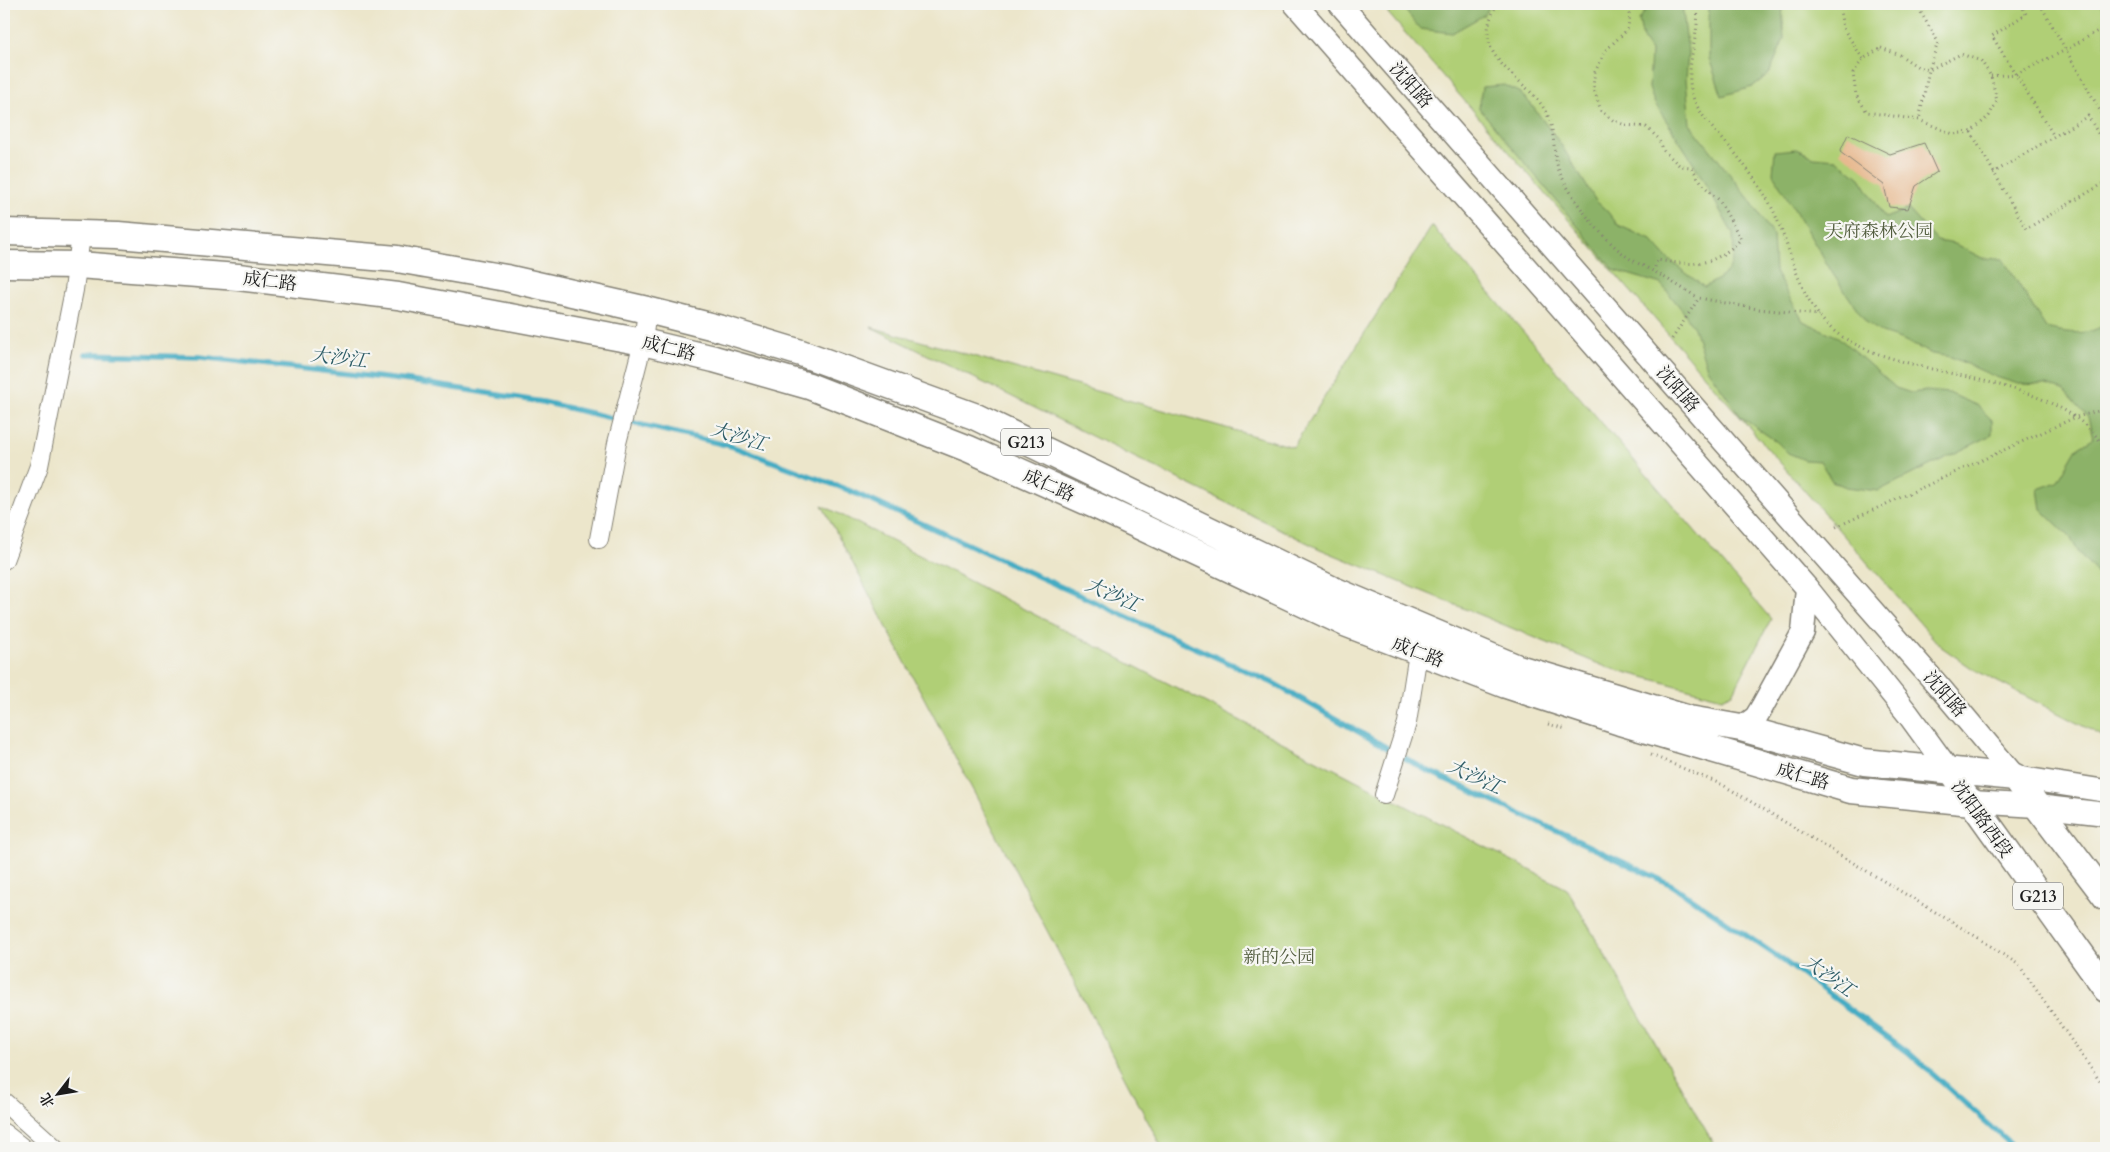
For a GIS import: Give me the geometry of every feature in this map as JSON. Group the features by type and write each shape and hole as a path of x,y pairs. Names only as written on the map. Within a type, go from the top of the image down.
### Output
{"highway":[{"name":"成仁路","path":"4,232 118,235 397,259 506,278 647,310 801,353 974,416 1331,589 1518,668 1689,719 1741,728 1864,762 2015,776"},
{"name":"成仁路","path":"4,264 78,265 238,277 398,296 643,342 809,386 897,420 1101,508 1345,623 1418,653 1506,685 1612,720 1852,790 1972,802"},
{"path":"2015,776 2106,897"},
{"name":"沈阳路西段","path":"1972,802 2106,989"}],"main road":[{"name":"沈阳路","path":"1295,4 1806,588 1908,714 1947,770"},
{"name":"沈阳路","path":"1340,4 1942,690 2015,776"},
{"path":"1741,728 1756,717 1803,632 1806,588"},
{"name":"沈阳路西段","path":"1947,770 1972,802"},
{"path":"2015,776 2106,791"},
{"name":"成仁路","path":"1972,802 2037,806 2106,814"}],"street":[{"path":"4,560 39,466 78,265 81,235"},
{"path":"599,539 616,443 643,342 647,310"},
{"path":"1384,795 1407,723 1418,653"},
{"path":"4,1102 55,1148"},
{"path":"4,1133 23,1148"}],"path":[{"path":"1497,4 1488,29 1494,55 1516,80 1530,89 1547,113 1554,134 1559,171 1578,205 1626,256 1699,298 1820,316"},
{"path":"1626,4 1630,17 1626,30 1606,50 1595,72 1593,86 1601,111 1614,121 1626,126 1646,127 1658,138 1664,151 1680,166 1691,167 1704,186 1718,200 1740,239 1716,260 1678,264 1658,260 1654,271"},
{"path":"1697,4 1691,66 1692,93 1702,115 1735,153 1764,193 1776,214 1803,288 1820,316 1844,338 1883,354 2005,387 2050,403 2076,417 2097,434 2106,450"},
{"path":"1839,4 1843,28 1863,59"},
{"path":"1916,4 1938,42 1929,70 1919,120"},
{"path":"2021,4 2026,14 1992,36 2054,136"},
{"path":"2040,4 2106,122"},
{"path":"1991,76 2016,74 2066,50 2106,26"},
{"path":"1881,48 1900,55 1918,68 1929,70 1961,54 1981,61 1991,76 1996,100 1988,116 1971,132 1953,134 1919,120 1867,112 1856,95 1853,73 1863,59 1881,48"},
{"path":"1993,173 2088,116 2106,147"},
{"path":"1971,132 2026,229 2106,182"},
{"path":"1672,339 1699,298"},
{"path":"1836,527 2076,417 2106,409"},
{"path":"1542,722 1568,730"},
{"path":"1646,753 1723,785 1977,937 2019,965 2106,1090"}],"green space":[{"name":"天府森林公园","path":"1380,4 2100,4 2106,17 2106,738 1973,669 1940,646"},
{"path":"1400,4 1491,4 1484,15 1452,33 1420,29"},
{"path":"1654,4 1682,4 1688,52 1686,79 1690,124 1750,200 1773,236 1775,272 1803,321 1838,337 1896,388 1911,393 1926,391 1949,393 1978,406 1992,420 1992,435 1878,491 1846,487 1832,481 1820,461 1805,460 1788,453 1777,442 1741,417 1707,368 1694,328 1661,284 1614,270 1479,108 1482,87 1505,85 1520,93 1530,103 1560,143 1596,201 1618,225 1651,240 1668,259 1704,287 1717,280 1729,270 1734,255 1733,234 1693,162 1654,102 1649,88 1651,51 1643,39 1639,20 1647,8"},
{"path":"1709,4 1782,4 1784,39 1769,74 1752,87 1722,96 1709,58"},
{"path":"1796,149 1814,157 1836,159 1860,178 1885,218 1908,209 1937,241 1955,244 1982,258 2003,259 2046,328 2078,333 2093,330 2106,323 2106,583 2079,553 2070,537 2041,509 2038,489 2057,482 2077,448 2093,438 2088,417 2063,390 2046,385 2018,384 1996,377 1951,357 1932,354 1903,340 1882,333 1866,322 1833,274 1773,174 1775,151"},
{"path":"1432,226 1771,619 1733,693 1722,698 1606,667 1320,549 871,327 1293,447"},
{"name":"新的公园","path":"822,505 1567,889 1716,1148 1162,1148"}],"building":[{"path":"1848,134 1890,154 1924,143 1937,172 1916,186 1908,209 1889,207 1884,185 1840,152"}],"waterway":[{"name":"大沙江","path":"86,354 200,357 410,381 543,402 731,446 848,490 1273,683 1424,769 1672,885 1781,959 1908,1052 2015,1148"}]}
